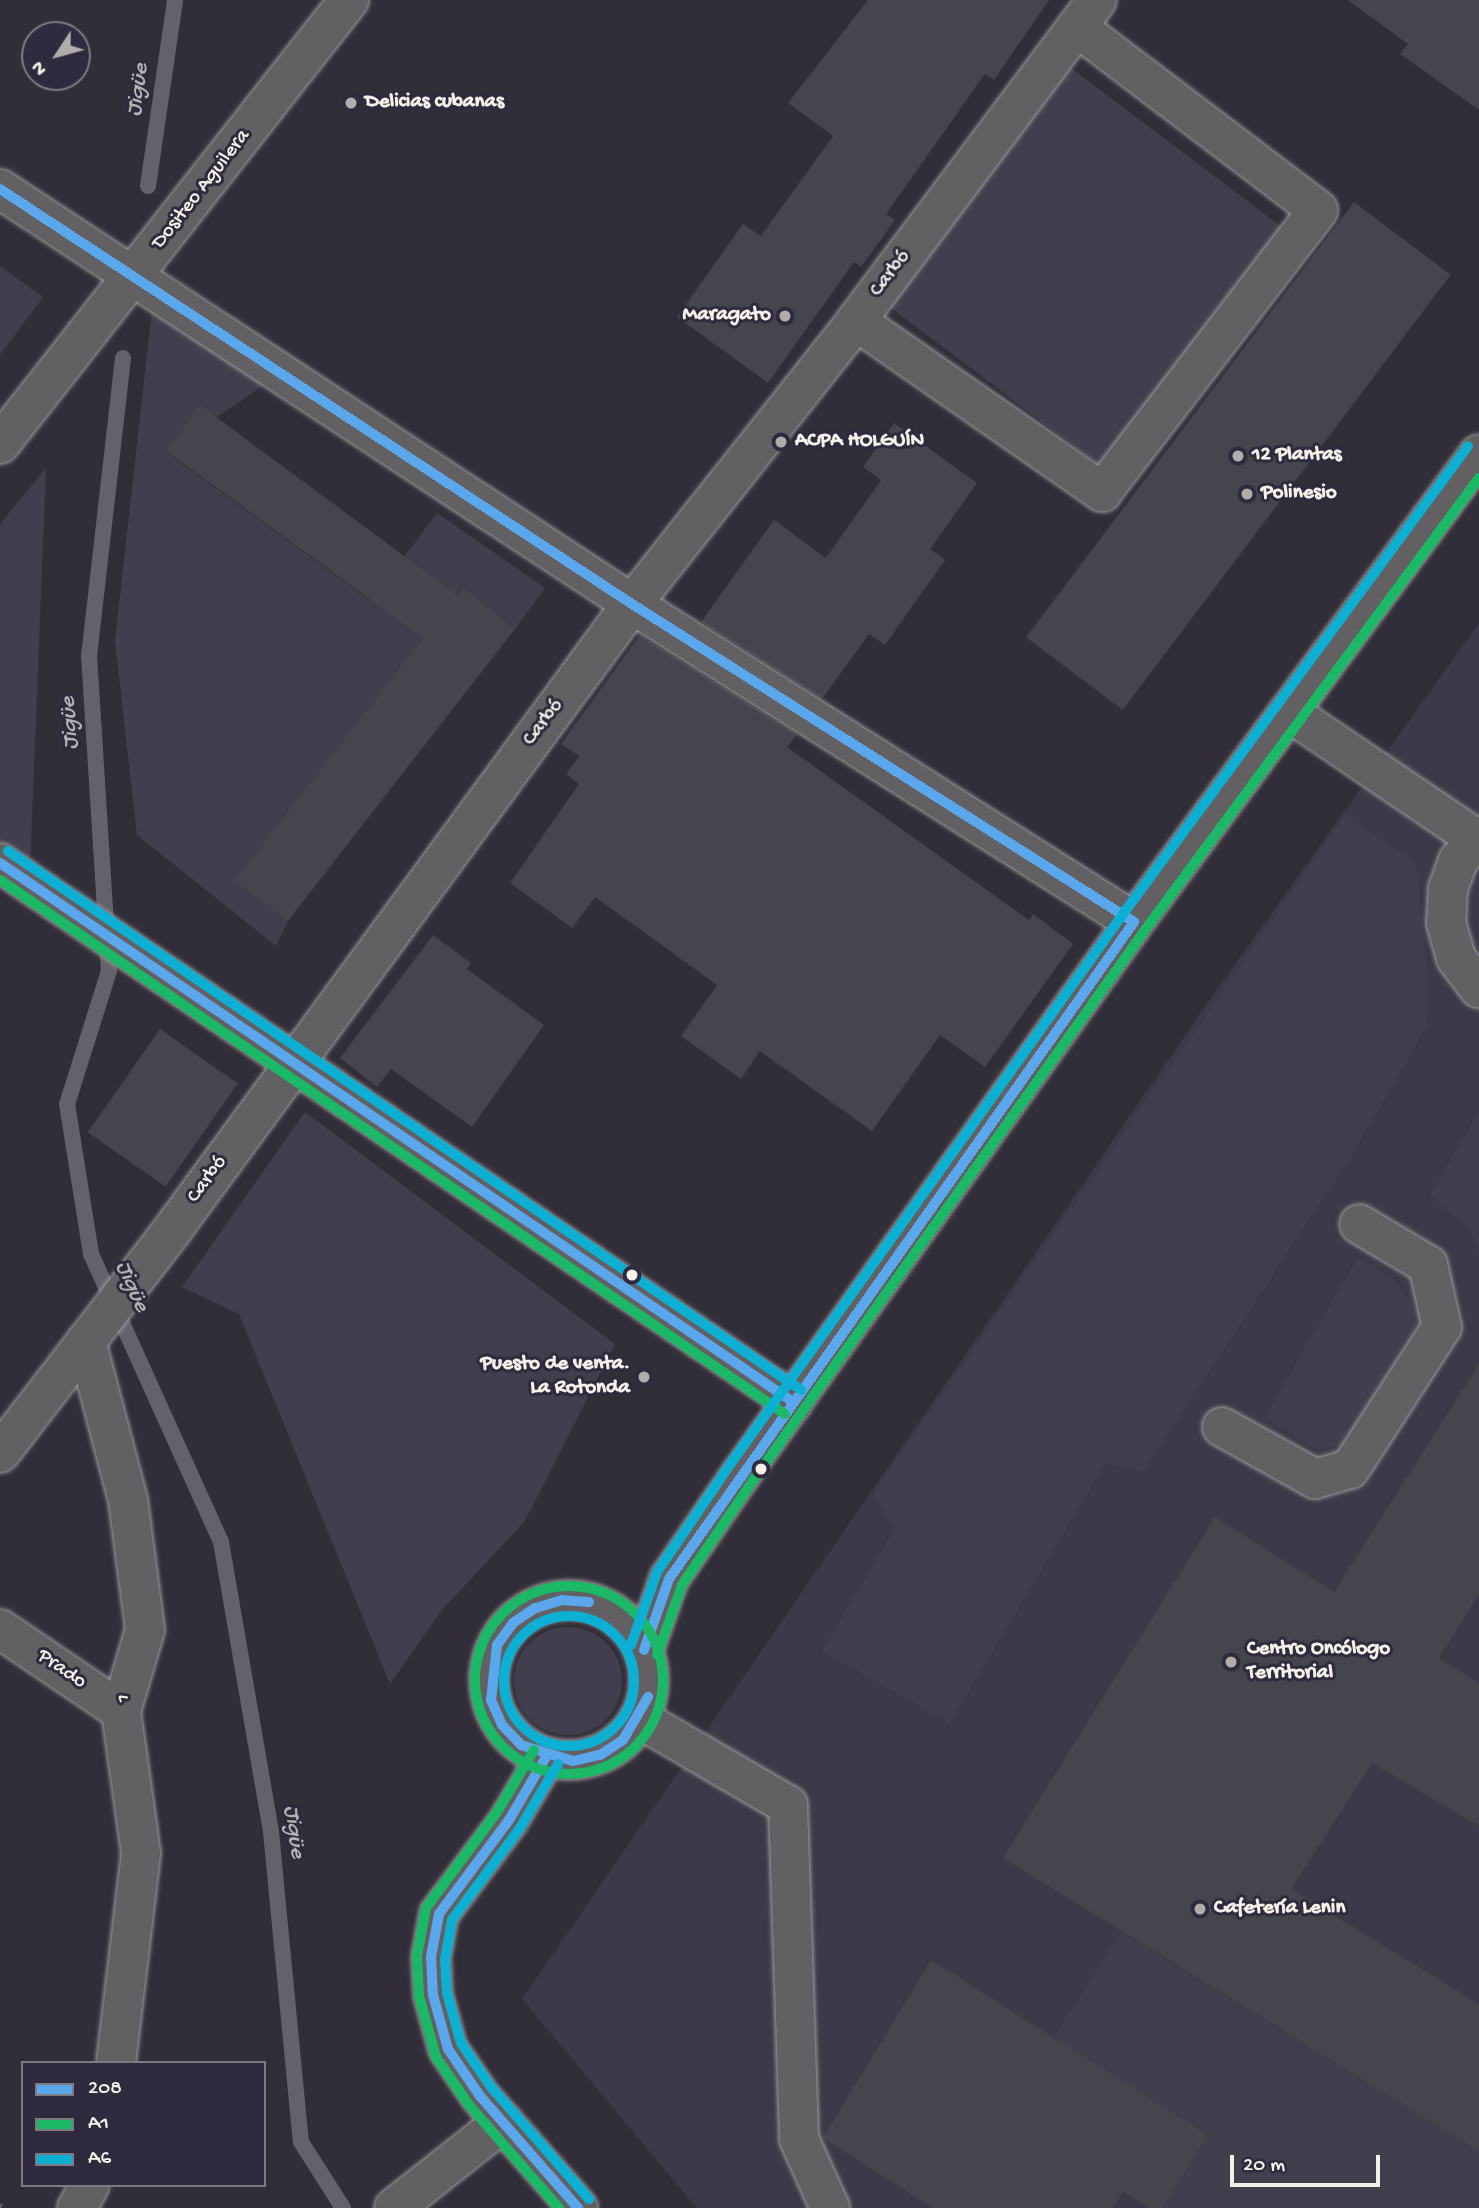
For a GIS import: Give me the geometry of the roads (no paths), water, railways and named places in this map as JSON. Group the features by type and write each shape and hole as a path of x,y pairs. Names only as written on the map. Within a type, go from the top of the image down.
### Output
{"street":[{"name":"Dositeo Aguilera","path":"0,444 134,278 349,0"},
{"path":"856,320 1102,492 1318,210 1087,13"},
{"name":"Carbó","path":"0,1453 173,1229 294,1059 632,604 856,320 1087,13"},
{"path":"0,189 632,604 1134,922"},
{"path":"644,1650 669,1579 1134,922 1479,454"},
{"path":"1289,712 1477,837 1448,888 1446,923 1456,958 1479,988"},
{"path":"0,863 294,1059 793,1402"},
{"path":"1222,1427 1315,1479 1350,1469 1442,1327 1428,1265 1359,1224"},
{"name":"1","path":"86,1341 128,1500 145,1630 121,1711 141,1853 116,2061"},
{"path":"589,1602 632,1629 644,1650 649,1673 640,1719 623,1740 600,1755 573,1761 546,1757 521,1745 502,1725 491,1700 496,1645 513,1623 535,1608 562,1600 589,1602 669,1579"},
{"name":"Prado","path":"0,1629 121,1711"},
{"path":"640,1719 788,1805 799,2139 831,2208"},
{"path":"546,1757 509,1820 439,1914 431,1956 433,1995 448,2049 503,2122 578,2208"},
{"path":"405,2198 503,2122"},
{"path":"76,2208 89,2187"}],"waterway":[{"name":"Jigüe","path":"148,186 175,0"},
{"name":"Jigüe","path":"123,358 89,655 109,971 67,1104 91,1254 221,1542 271,1832 301,2142 343,2208"}],"place":[{"name":"Delicias cubanas","path":"351,103"},
{"name":"Maragato","path":"785,316"},
{"name":"ACPA HOLGUÍN","path":"781,442"},
{"name":"12 Plantas","path":"1238,456"},
{"name":"Polinesio","path":"1247,494"},
{"name":"Puesto de venta. La Rotonda","path":"644,1377"},
{"name":"Centro Oncólogo Territorial","path":"1231,1662"},
{"name":"Cafetería Lenin","path":"1200,1909"}]}
